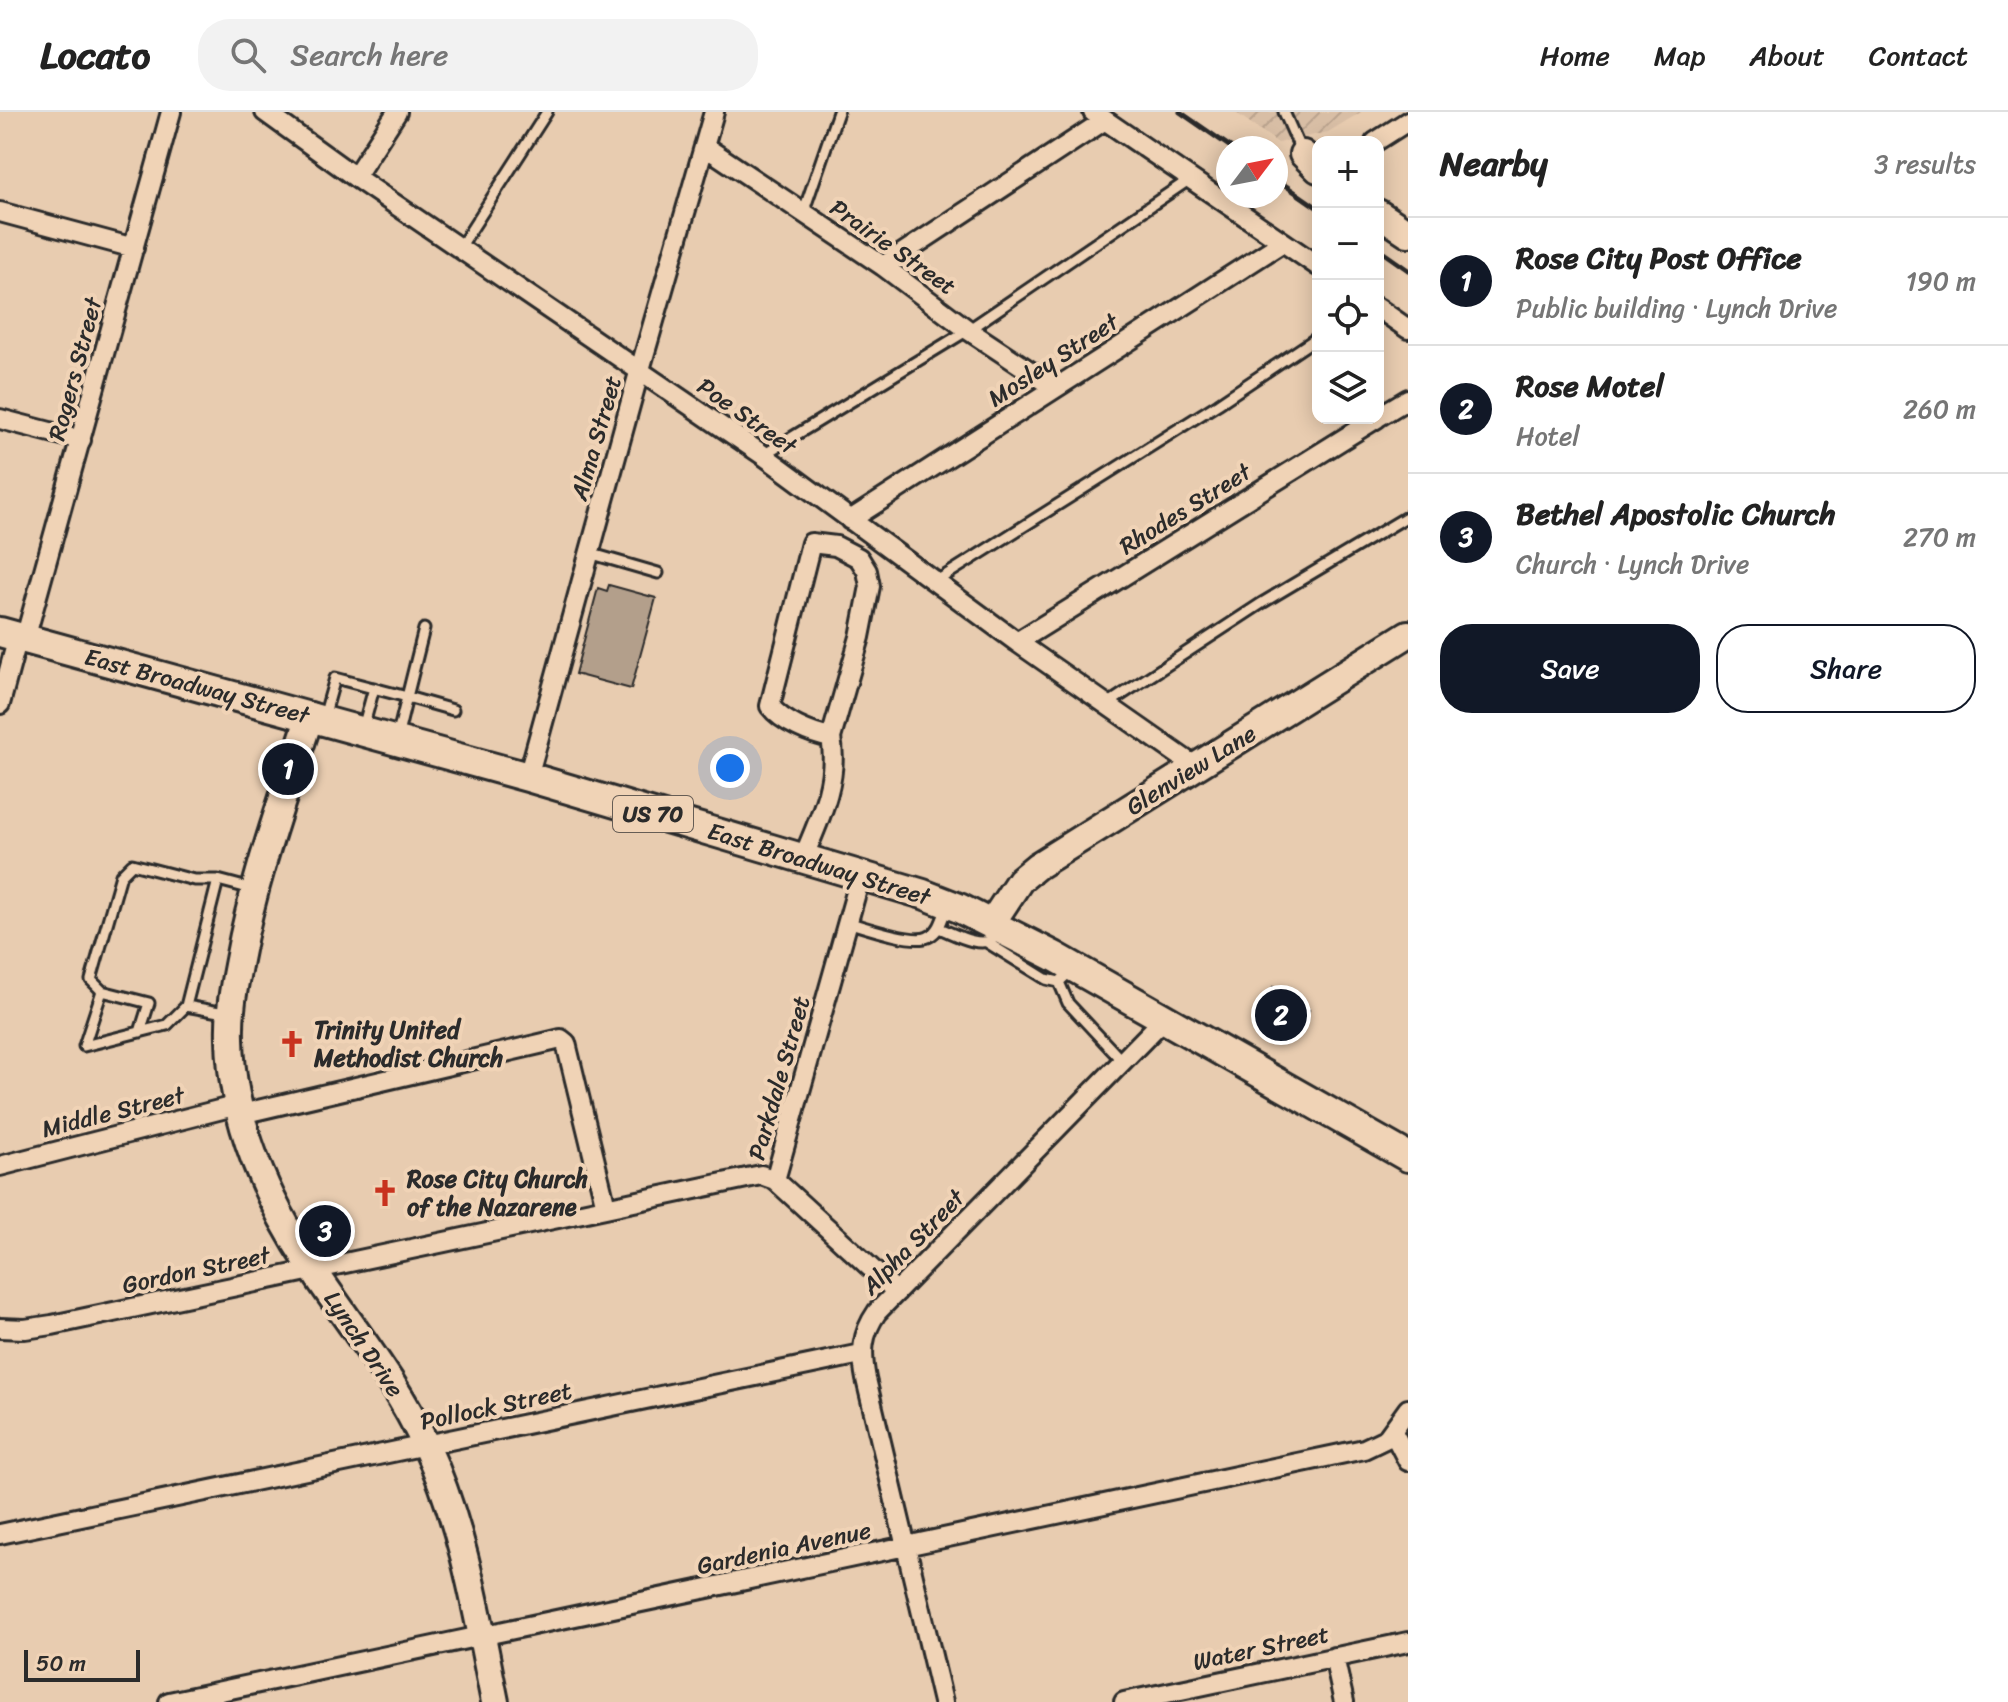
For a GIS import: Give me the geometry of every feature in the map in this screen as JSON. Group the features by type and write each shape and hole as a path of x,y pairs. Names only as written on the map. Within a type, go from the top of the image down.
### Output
{"main road":[{"path":"1384,217 1408,233"},
{"name":"Glenview Lane","path":"994,932 1020,880 1037,866 1408,634"},
{"name":"East Broadway Street","path":"15,636 528,777 861,875 943,916 994,932 1066,975 1164,1019 1402,1149"},
{"name":"Lynch Drive","path":"317,718 255,889 245,929 231,1014 234,1090 266,1185 293,1238 402,1399 426,1445 454,1523 495,1702"}],"street":[{"name":"Rogers Street","path":"0,704 15,636 81,440 171,112"},
{"name":"Poe Street","path":"265,112 459,249 763,455 1017,642 1196,767"},
{"path":"355,177 397,112"},
{"name":"Alma Street","path":"528,777 714,112"},
{"path":"883,266 1099,116 1312,262"},
{"path":"1384,136 1408,121"},
{"name":"Prairie Street","path":"704,146 883,266 968,330 1054,387"},
{"path":"0,212 134,248"},
{"name":"Mosley Street","path":"850,520 1283,242"},
{"path":"1384,312 1408,329"},
{"name":"Rhodes Street","path":"1384,414 1408,399"},
{"path":"0,419 81,440"},
{"name":"Rhodes Street","path":"1017,642 1368,424"},
{"path":"803,858 834,768 831,738 860,637 870,586 867,571 859,558 836,546 811,543 770,706 773,711 798,725 831,738"},
{"name":"Parkdale Street","path":"861,875 775,1180 897,1292"},
{"name":"Alpha Street","path":"861,1354 871,1321 897,1292 1164,1019"},
{"name":"Middle Street","path":"0,1166 561,1039 566,1043 606,1207"},
{"name":"Gordon Street","path":"0,1328 25,1329 52,1325 761,1175 775,1180"},
{"path":"861,1354 943,1702"},
{"name":"Pollock Street","path":"0,1534 861,1354"},
{"path":"1402,1423 1408,1461"},
{"name":"Gardenia Avenue","path":"169,1702 1364,1449 1402,1423"},
{"name":"Water Street","path":"1124,1702 1408,1642"},
{"path":"1334,1657 1344,1702"}],"lane":[{"path":"459,249 547,112"},
{"path":"803,213 838,112"},
{"path":"1284,112 1310,162"},
{"path":"763,455 968,330 1190,179"},
{"path":"935,582 1218,404 1312,341"},
{"path":"1106,705 1262,603 1408,516"},
{"path":"589,553 658,573"},
{"path":"397,740 424,629"},
{"path":"317,718 335,678 453,710"},
{"path":"362,731 374,688"},
{"path":"140,1032 149,1003 102,991 91,980 121,875 132,864 194,880 218,880 255,889"},
{"path":"102,991 84,1046 167,1025 186,1006 218,880"},
{"path":"847,922 913,938 927,938 943,916"},
{"path":"1066,975 1068,1003 1123,1062"},
{"path":"186,1006 231,1014"}],"shaded area":[{"path":"1235,112 1361,112 1328,132 1288,141 1288,136 1268,136"}],"building":[{"path":"609,585 656,598 631,689 575,674 598,588 607,591"},
{"path":"1273,987 1309,1010 1290,1041 1254,1020"}],"railway":[{"path":"1180,112 1216,137"},
{"path":"1288,187 1312,204"},
{"path":"1384,253 1408,270"}],"place":[{"name":"Rose City Post Office","path":"288,769"},
{"name":"Rose Motel","path":"1281,1015"},
{"name":"Trinity United Methodist Church","path":"292,1044"},
{"name":"Rose City Church of the Nazarene","path":"385,1193"},
{"name":"Bethel Apostolic Church","path":"325,1231"}]}
